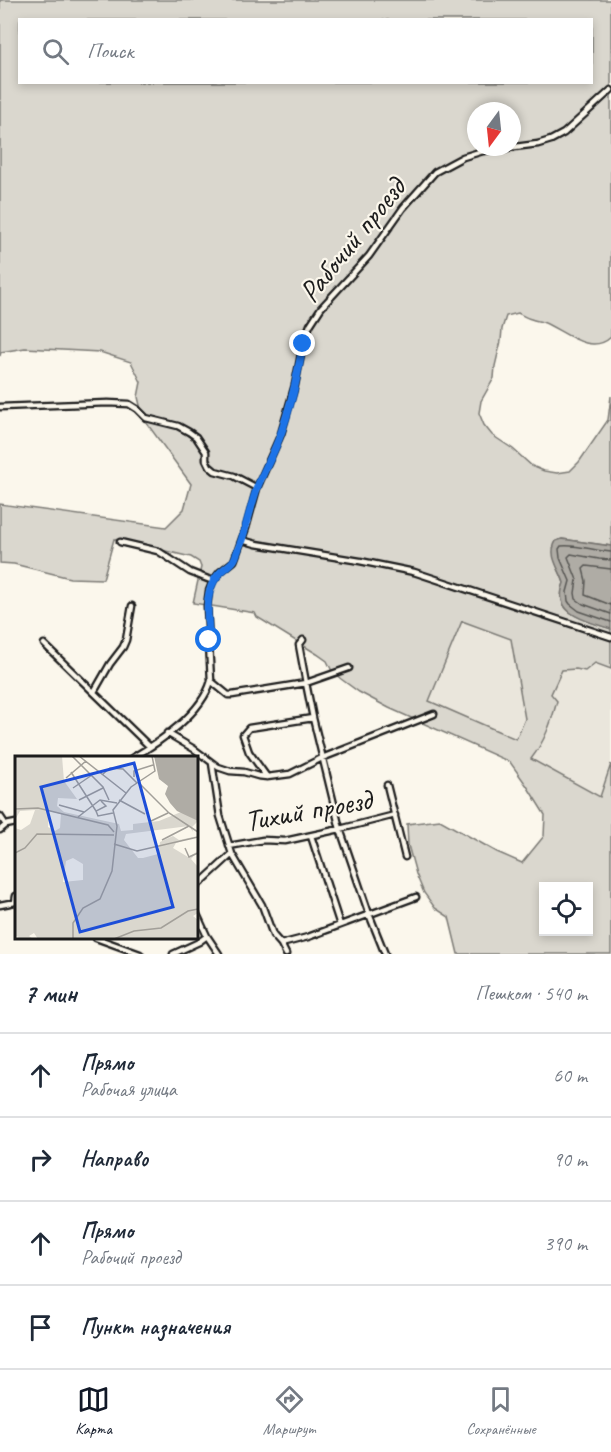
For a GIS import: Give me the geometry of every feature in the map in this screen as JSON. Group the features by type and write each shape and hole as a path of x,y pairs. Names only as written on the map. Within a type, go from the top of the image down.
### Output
{"street":[{"name":"Рабочий проезд","path":"213,581 234,561 257,488 284,425 309,325 321,308 369,256 403,208 435,172 463,157 483,151 538,144 551,140 564,133 611,90"},
{"path":"0,407 129,404 146,418 178,426 189,432 196,437 206,452 206,460 215,471 234,476 257,488"},
{"path":"242,540 414,572 611,637"},
{"path":"120,542 158,550 190,572 213,581 207,606 211,681 206,696 188,716 135,756"},
{"path":"94,692 123,647 132,606"},
{"path":"303,640 299,645 313,718 340,829 385,954"},
{"path":"44,644 150,747"},
{"path":"211,681 232,695 306,682 349,668"},
{"path":"167,733 218,767 267,777 290,774 322,758 435,714"},
{"path":"267,777 249,752 243,735 249,728 313,718"},
{"path":"212,763 220,816 232,854 262,905 273,935 286,954"},
{"path":"387,785 405,857"},
{"name":"Тихий проезд","path":"229,846 262,840 285,841 395,815"},
{"path":"0,816 6,825"},
{"path":"0,830 6,825 15,824"},
{"path":"310,836 340,925"},
{"path":"198,885 232,854"},
{"path":"281,944 308,937 416,897"},
{"path":"0,905 15,902"},
{"path":"198,916 219,954"},
{"path":"173,954 207,936"},
{"path":"99,939 140,954"}],"shaded area":[{"path":"0,0 611,0 611,337 595,344 587,343 518,313 506,316 494,378 481,401 479,413 484,425 492,435 532,466 557,473 570,471 579,462 608,420 611,396 611,546 562,539 556,541 554,554 564,583 561,594 567,610 583,619 611,629 611,669 595,663 585,671 562,670 551,694 557,701 550,724 544,739 531,759 600,797 611,764 611,954 458,954 449,917 435,908 424,893 416,874 408,845 407,824 440,820 497,852 522,863 544,836 545,815 527,786 510,762 389,708 359,692 332,671 327,661 257,617 255,613 193,603 201,567 199,562 191,557 114,539 103,579 70,578 14,564 0,563 0,504 166,527 184,509 191,484 143,418 138,397 141,382 131,362 100,352 25,348 1,352 0,356","holes":["462,621 511,639 525,719 516,739 429,701"]},
{"path":"462,621 511,639 525,719 516,739 429,701"},
{"path":"595,663 611,669 611,764 600,797 531,760 549,730 557,701 551,694 562,670 585,671"}],"water":[{"path":"562,539 611,546 611,629 574,615 563,603 561,594 564,583 553,552 556,541"}],"route":[{"path":"209,640 207,606 209,591 220,572 234,561 257,488 281,434 290,406 303,344"}]}
